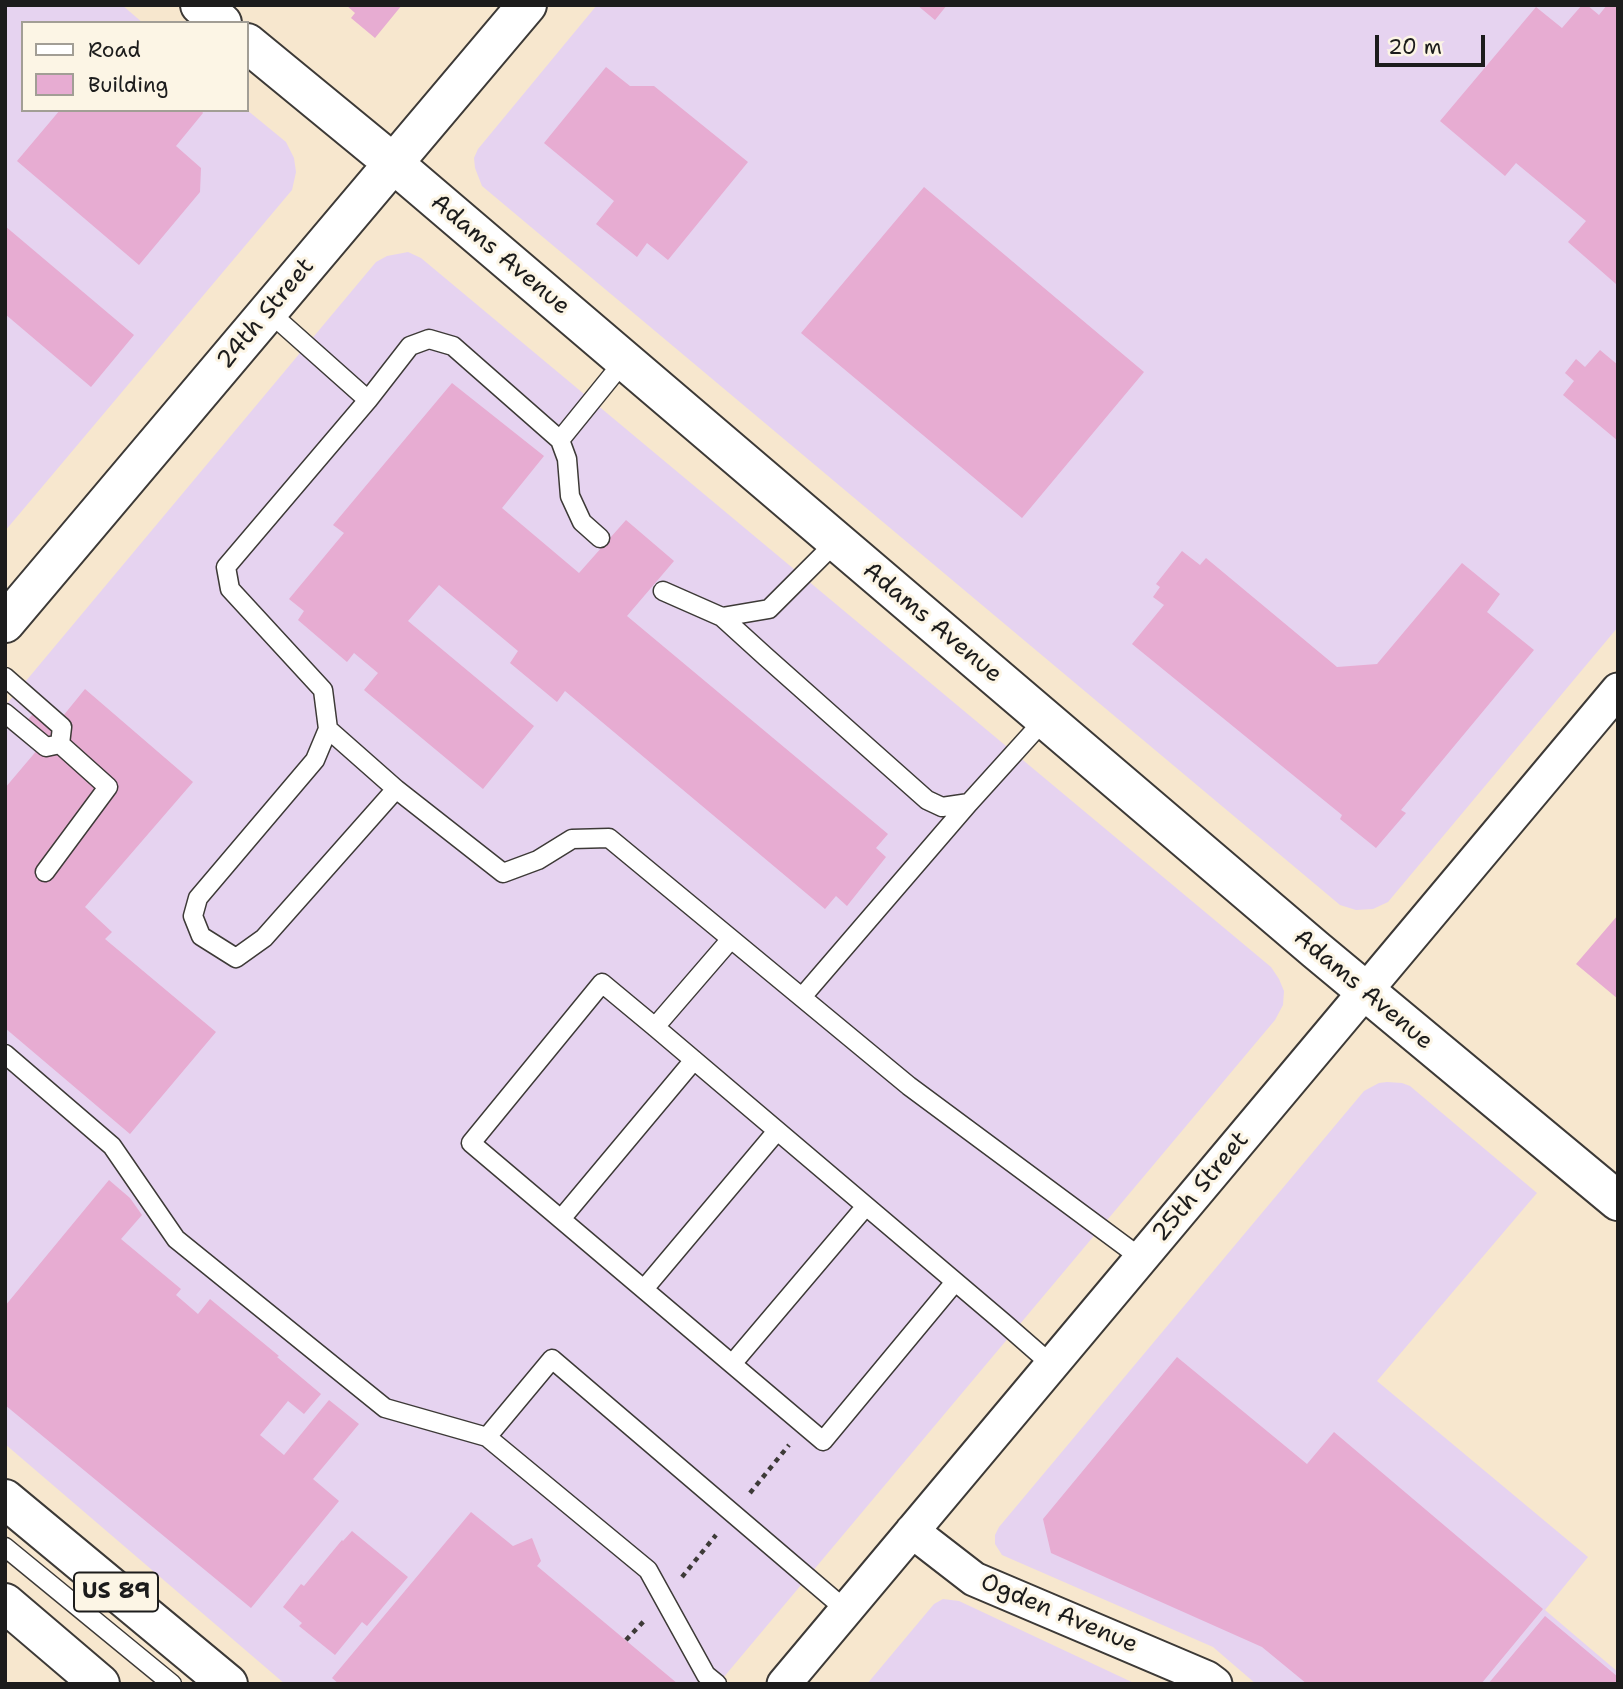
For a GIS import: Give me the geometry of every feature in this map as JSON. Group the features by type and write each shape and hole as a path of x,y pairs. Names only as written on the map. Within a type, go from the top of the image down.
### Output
{"street":[{"path":"201,5 220,21"},
{"name":"24th Street","path":"5,623 527,5"},
{"name":"Adams Avenue","path":"248,44 393,163 1365,992 1618,1200"},
{"name":"25th Street","path":"784,1684 1618,690"},
{"name":"US 89","path":"5,1499 228,1684"},
{"name":"Ogden Avenue","path":"912,1531 974,1578 1208,1682"},
{"path":"5,1603 100,1684"}],"lane":[{"path":"268,311 368,400"},
{"path":"396,789 264,938 236,958 201,936 193,916 198,898 315,760 328,729 323,690 230,589 226,567 368,400 410,345 429,339 453,346 560,440 567,459 570,496 582,522 600,538"},
{"path":"560,440 624,361"},
{"path":"722,617 769,609 836,541"},
{"path":"663,591 722,617 927,800 942,807 970,803"},
{"path":"5,677 62,727 60,744"},
{"path":"5,713 46,747 60,744"},
{"path":"802,997 1045,719"},
{"path":"328,729 396,789 503,873 538,860 572,839 609,838 909,1086 1141,1258"},
{"path":"45,872 108,787 60,744"},
{"path":"654,1027 732,939"},
{"path":"956,1282 823,1441 471,1143 602,983 956,1282 1052,1365"},
{"path":"5,1054 112,1146 176,1239 385,1408 486,1437 648,1570 706,1675 717,1684"},
{"path":"561,1219 694,1060"},
{"path":"644,1290 777,1131"},
{"path":"732,1364 866,1206"},
{"path":"486,1437 552,1359 846,1610"},
{"path":"5,1546 172,1684"}],"path":[{"path":"626,1640 665,1599 785,1451"}],"shaded area":[{"path":"5,5 122,5 141,21 21,21 21,112 248,111 286,142 294,158 296,172 292,190 5,531"},
{"path":"597,5 1618,5 1618,627 1388,902 1373,909 1356,910 1340,905 482,186 475,168 474,158 478,149"},
{"path":"408,252 421,258 1271,967 1284,991 1283,1005 1275,1020 718,1684 285,1684 5,1444 5,706 376,262 387,256"},
{"path":"1387,1082 1410,1086 1537,1193 1377,1381 1588,1557 1545,1610 1618,1672 1618,1684 1256,1684 1213,1647 1002,1555 995,1544 999,1527 1364,1091"},
{"path":"943,1599 959,1601 1136,1684 867,1684 934,1604"}],"building":[{"path":"346,5 402,5 375,38 351,18 355,13"},
{"path":"917,5 947,5 935,20"},
{"path":"1582,5 1587,5 1599,15 1607,5 1618,5 1616,284 1568,242 1586,221 1516,163 1505,176 1440,121 1536,7 1562,28"},
{"path":"606,67 630,86 654,86 748,162 668,260 647,243 637,257 596,224 614,201 544,143"},
{"path":"58,112 203,113 176,146 201,168 200,192 139,265 17,161"},
{"path":"924,187 1144,372 1022,518 801,333"},
{"path":"5,226 134,335 91,387 5,314"},
{"path":"1600,350 1618,365 1618,441 1563,395 1574,381 1565,373 1576,359 1585,367"},
{"path":"452,383 544,456 502,508 579,573 626,520 674,561 627,616 888,834 876,848 886,857 847,906 836,896 825,909 565,691 557,702 510,663 518,651 439,585 408,621 534,726 483,789 364,690 378,673 354,653 347,662 298,620 304,611 289,599 344,533 333,525"},
{"path":"1182,551 1200,565 1206,558 1337,667 1377,664 1462,563 1500,594 1487,612 1534,650 1401,810 1406,813 1376,848 1340,819 1342,815 1132,644 1164,605 1153,597 1160,587 1156,584"},
{"path":"85,689 193,782 85,907 112,932 105,939 216,1032 130,1134 5,1028 5,788 38,749 18,731 45,700 63,716"},
{"path":"1618,915 1618,999 1576,964"},
{"path":"109,1180 130,1198 142,1215 121,1239 181,1289 176,1295 198,1314 210,1299 321,1394 304,1414 288,1401 260,1435 284,1455 329,1400 359,1424 313,1479 339,1501 251,1608 5,1405 5,1306"},
{"path":"1177,1357 1307,1464 1334,1432 1543,1609 1481,1684 1307,1684 1262,1647 1051,1553 1043,1519"},
{"path":"471,1512 513,1546 532,1538 541,1561 537,1566 678,1684 339,1684 332,1678"},
{"path":"352,1531 408,1577 367,1626 362,1622 335,1655 299,1626 302,1623 283,1607 301,1584 304,1586"},
{"path":"1545,1616 1618,1677 1618,1684 1488,1684"}]}
